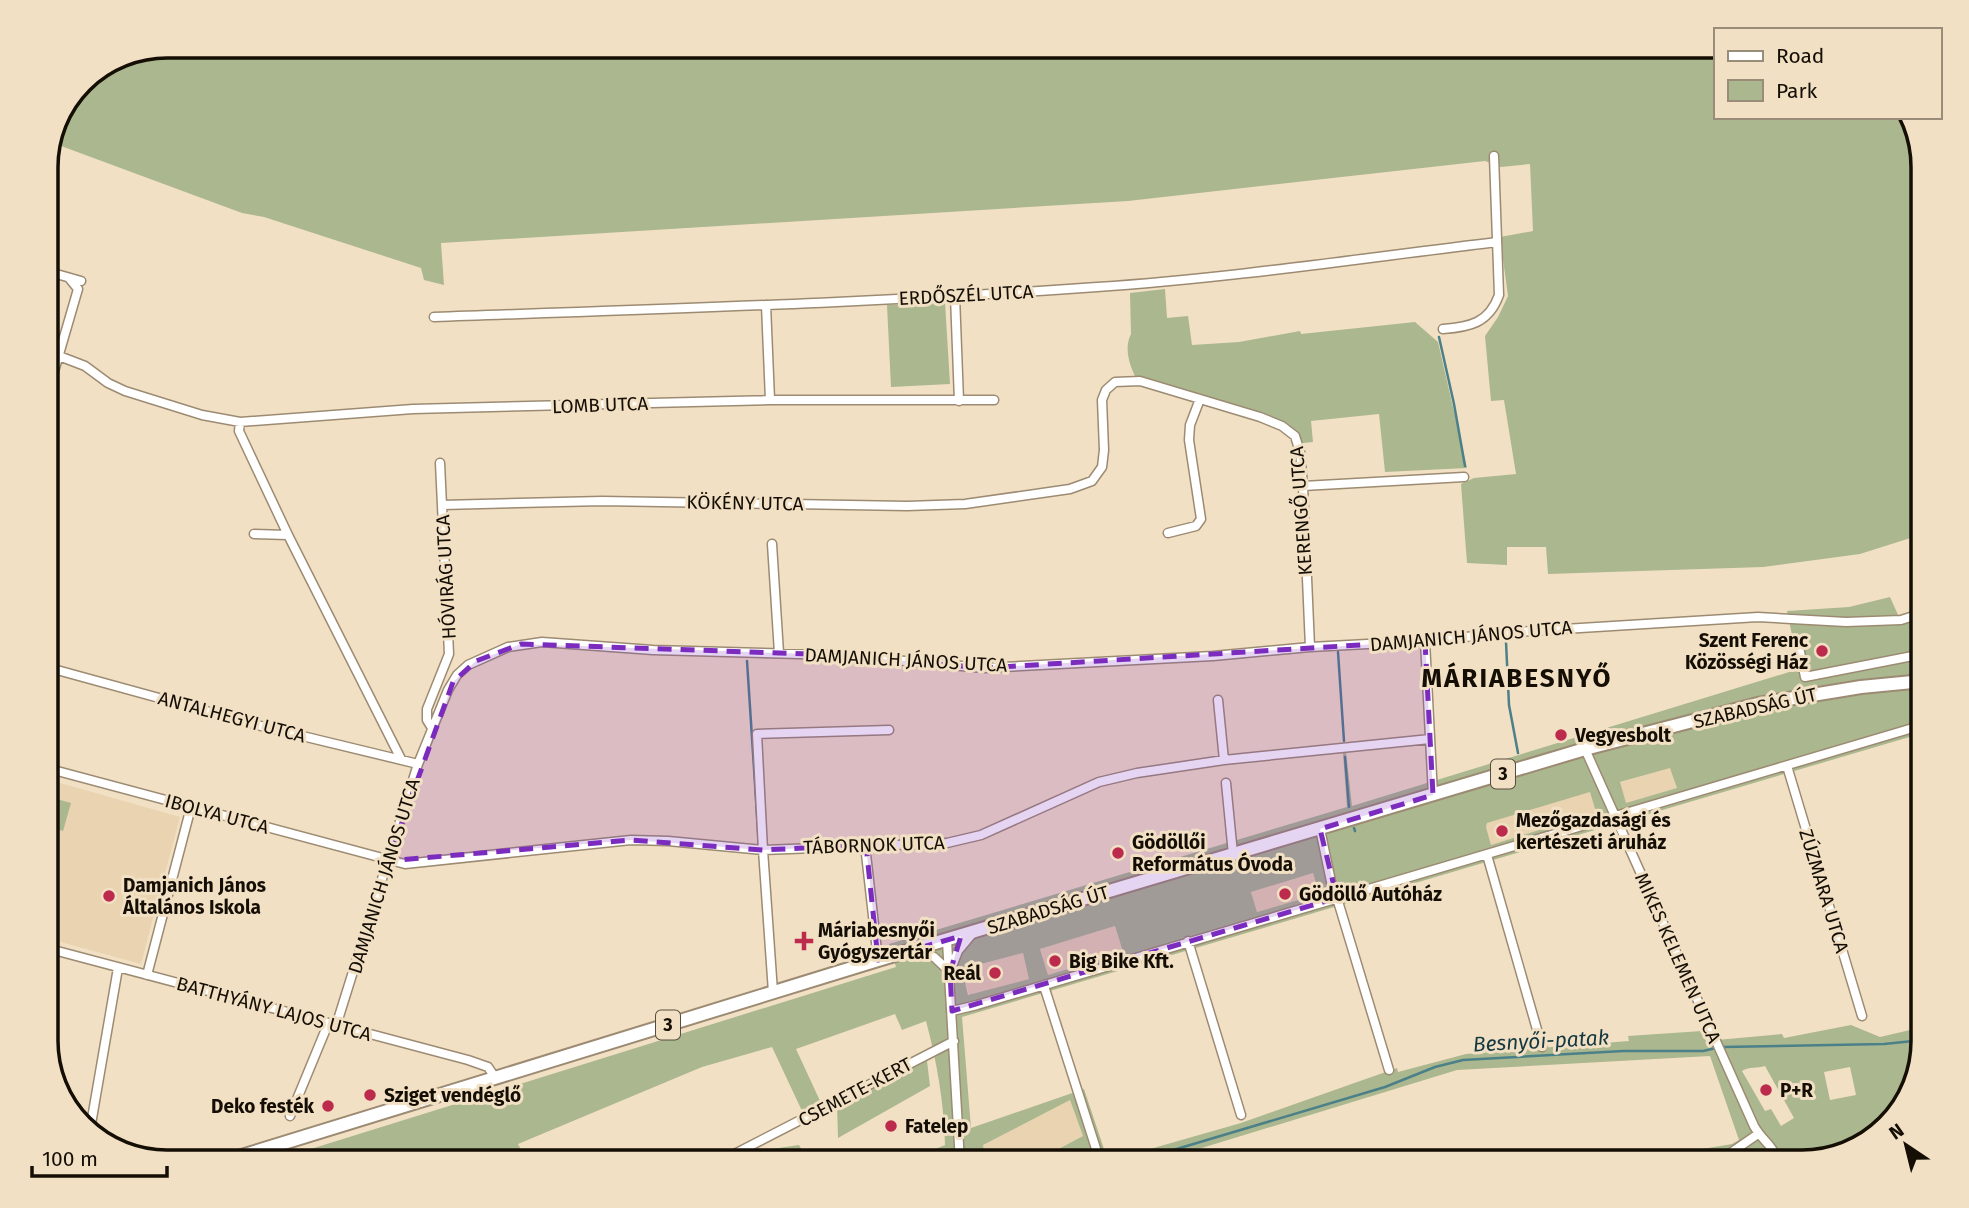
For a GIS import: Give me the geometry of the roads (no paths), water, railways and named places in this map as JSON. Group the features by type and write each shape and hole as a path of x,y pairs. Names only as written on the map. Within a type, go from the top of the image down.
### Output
{"main road":[{"name":"SZABADSÁG ÚT","path":"264,1150 878,960 1585,749 1758,704 1849,688 1911,682"}],"street":[{"path":"1443,329 1473,326 1482,321 1494,308 1500,291 1494,156"},
{"name":"ERDŐSZÉL UTCA","path":"434,317 766,305 1100,287 1245,273 1497,242"},
{"path":"58,275 81,281"},
{"path":"58,351 78,289 69,278"},
{"path":"955,296 959,401"},
{"path":"766,305 771,400"},
{"name":"LOMB UTCA","path":"58,354 85,366 108,383 125,391 202,415 240,422 413,409 771,400 993,400"},
{"name":"KERENGŐ UTCA","path":"1047,492 1078,487 1092,481 1098,474 1104,457 1102,400 1111,384 1125,380 1140,381 1260,417 1290,432 1298,444 1303,486 1310,647"},
{"path":"1168,533 1196,526 1201,519 1189,440 1190,425 1200,399"},
{"path":"240,422 239,431 288,535 401,759"},
{"name":"HÓVIRÁG UTCA","path":"432,728 427,720 427,709 449,654 440,463"},
{"path":"1303,486 1464,477"},
{"name":"KÖKÉNY UTCA","path":"442,505 615,501 907,506 965,504 1047,492"},
{"path":"254,534 288,535"},
{"path":"772,544 779,653"},
{"name":"DAMJANICH JÁNOS UTCA","path":"290,1116 332,1025 418,764 453,681 461,670 487,656 521,644 542,642 653,650 779,653 984,668 1200,657 1516,632 1758,617 1827,621 1900,620 1911,617"},
{"path":"1426,641 1433,795"},
{"name":"SZABADSÁG ÚT","path":"1798,642 1805,677 1911,656"},
{"name":"ANTALHEGYI UTCA","path":"58,670 261,726 418,764"},
{"path":"1218,700 1224,760"},
{"path":"952,1011 1911,729"},
{"path":"773,992 757,734 889,730"},
{"name":"TÁBORNOK UTCA","path":"388,861 405,863 640,840 763,850 947,843 966,840 1099,782 1138,773 1224,760 1430,739"},
{"name":"MIKES KELEMEN UTCA","path":"1585,749 1714,1041 1758,1134 1775,1150"},
{"name":"ZÚZMARA UTCA","path":"1787,766 1861,1016"},
{"name":"IBOLYA UTCA","path":"58,771 388,861"},
{"path":"1226,783 1233,854"},
{"path":"147,975 191,807"},
{"path":"1320,829 1333,891 1389,1070"},
{"path":"865,845 878,960"},
{"path":"1486,855 1542,1047"},
{"path":"950,972 956,954 973,933"},
{"path":"947,941 959,1150"},
{"path":"1188,941 1241,1115"},
{"name":"BATTHYÁNY LAJOS UTCA","path":"58,951 478,1063 488,1067 496,1079"},
{"path":"912,951 934,957 950,972"},
{"path":"92,1120 118,968"},
{"path":"1044,986 1096,1150"},
{"name":"CSEMETE-KERT","path":"744,1150 954,1041"},
{"path":"1735,1150 1758,1134"}],"waterway":[{"path":"1439,337 1465,466"},
{"path":"1506,642 1509,705 1518,753"},
{"path":"1338,652 1344,741"},
{"path":"747,661 759,845"},
{"path":"1345,757 1349,807"},
{"name":"Besnyői-patak","path":"1722,1047 1911,1041"},
{"name":"Besnyői-patak","path":"1173,1150 1385,1087 1435,1067 1463,1060 1623,1051 1703,1051 1716,1048"}],"place":[{"name":"Szent Ferenc Közösségi Ház","path":"1822,651"},
{"name":"Vegyesbolt","path":"1561,735"},
{"name":"Mezőgazdasági és kertészeti áruház","path":"1502,831"},
{"name":"Gödöllői Református Óvoda","path":"1118,853"},
{"name":"Gödöllő Autóház","path":"1285,894"},
{"name":"Damjanich János Általános Iskola","path":"109,896"},
{"name":"Máriabesnyői Gyógyszertár","path":"804,941"},
{"name":"Big Bike Kft.","path":"1055,961"},
{"name":"Reál","path":"995,973"},
{"name":"P+R","path":"1766,1090"},
{"name":"Sziget vendéglő","path":"370,1095"},
{"name":"Deko festék","path":"328,1106"},
{"name":"Fatelep","path":"891,1126"}],"district":[{"name":"MÁRIABESNYŐ","path":"1517,678"}]}
